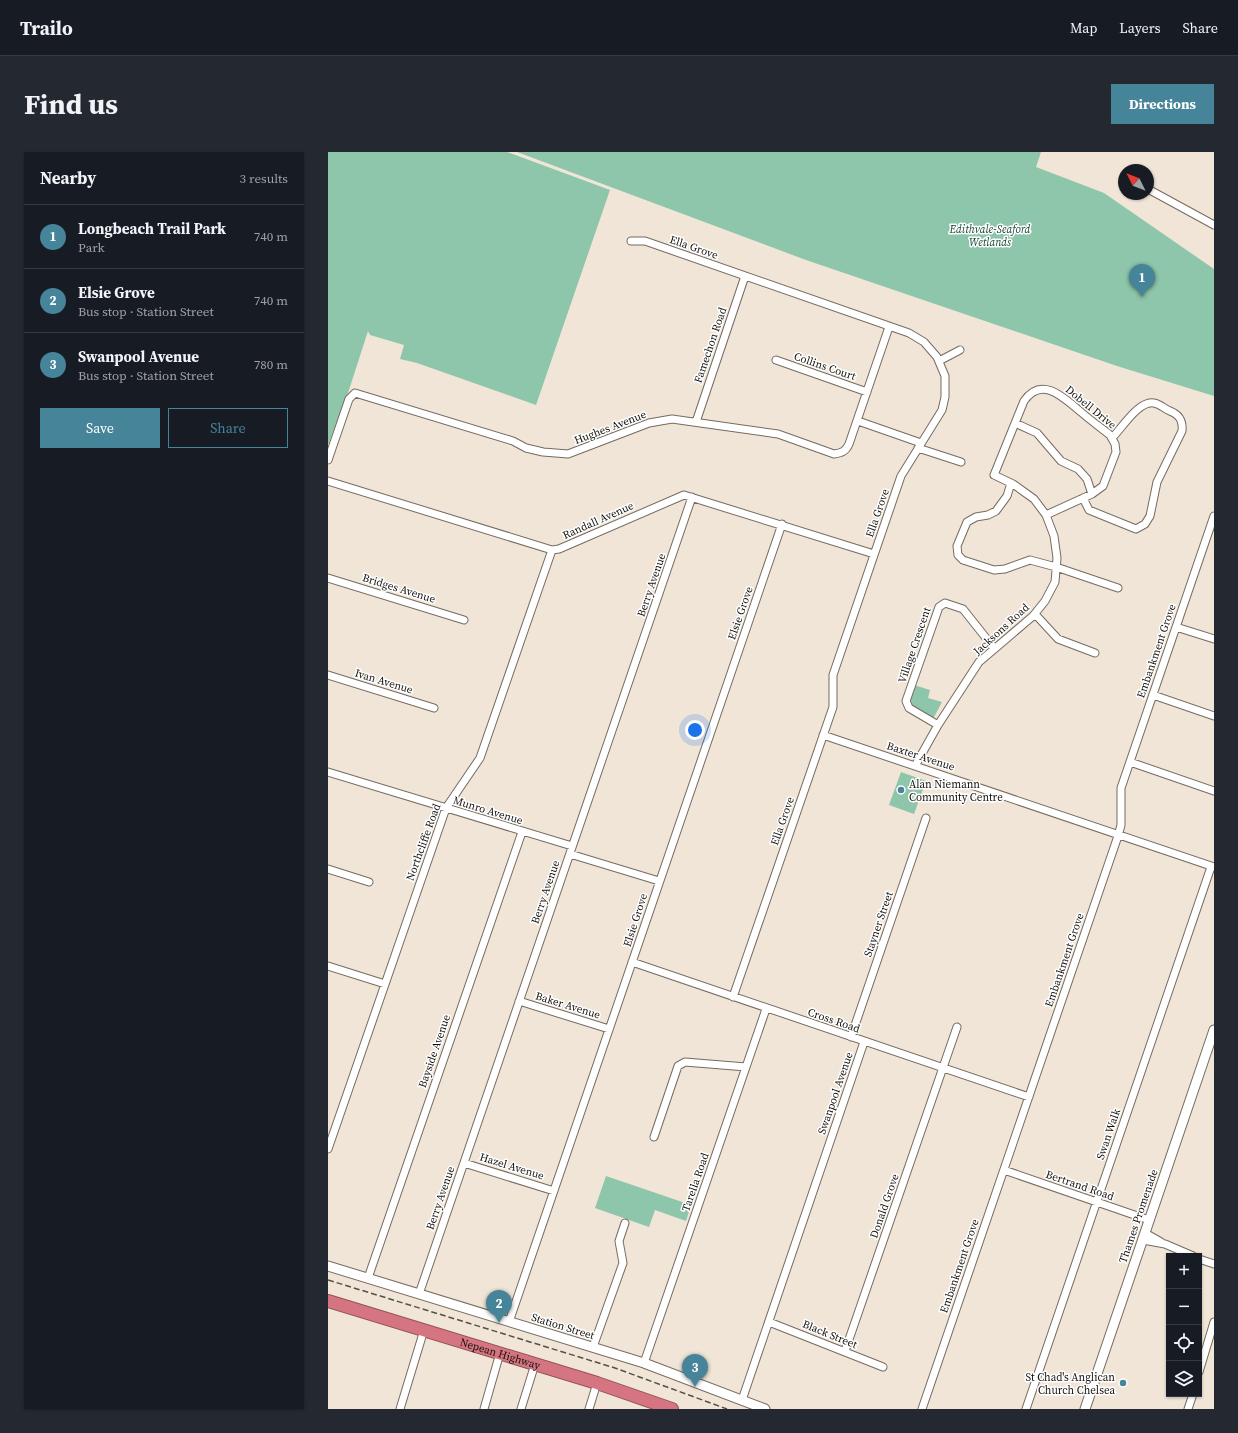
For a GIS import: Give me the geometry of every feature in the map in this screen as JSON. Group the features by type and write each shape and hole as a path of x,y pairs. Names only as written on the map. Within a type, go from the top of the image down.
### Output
{"highway":[{"name":"Nepean Highway","path":"328,1303 424,1330 597,1383 652,1405 672,1409"}],"street":[{"path":"1154,192 1214,225"},
{"name":"Ella Grove","path":"631,241 645,241 909,333 924,342 939,360 945,376 945,397 942,410 901,476 874,554 833,675 833,707 733,997"},
{"name":"Famechon Road","path":"696,422 745,276"},
{"name":"Hughes Avenue","path":"328,460 349,399 353,393 513,441 533,450 557,455 578,452 649,423 672,419 778,434 834,454 846,450 858,421 889,327"},
{"path":"939,360 960,350"},
{"name":"Collins Court","path":"776,360 867,392"},
{"name":"Dobell Drive","path":"994,475 1022,404 1028,395 1037,390 1047,390 1059,394 1112,438 1116,452 1103,486 1092,494 1046,515"},
{"path":"1083,498 1089,510 1136,529 1145,524 1150,516 1157,482 1182,431 1183,423 1178,414 1164,409 1159,404 1152,402 1143,404 1112,438"},
{"path":"858,421 961,462"},
{"path":"1015,423 1037,433 1058,458 1078,469 1087,479 1092,494"},
{"name":"Jacksons Road","path":"917,767 938,725 979,662 1035,614 1045,601 1054,582 1056,567 1054,536 1046,515 1034,499 1011,483 994,475"},
{"path":"328,481 552,550"},
{"path":"1011,483 1007,496 996,511 988,515 976,517 967,522 957,546 958,555 963,560 994,570 1004,569 1030,560 1056,567 1118,588"},
{"name":"Randall Avenue","path":"552,550 559,549 681,495 782,524 874,554"},
{"name":"Berry Avenue","path":"419,1294 692,497"},
{"name":"Embankment Grove","path":"922,1409 1119,834 1121,825 1120,792 1214,516"},
{"name":"Elsie Grove","path":"509,1322 782,524"},
{"name":"Northcliffe Road","path":"328,1149 446,808 480,758 552,550"},
{"name":"Bridges Avenue","path":"328,578 464,620"},
{"name":"Village Crescent","path":"938,725 909,708 906,701 939,607 945,603 963,609 994,648"},
{"path":"1035,614 1058,639 1095,654"},
{"path":"1176,627 1214,639"},
{"name":"Ivan Avenue","path":"328,675 434,708"},
{"path":"1153,695 1214,716"},
{"name":"Baxter Avenue","path":"823,735 1213,867"},
{"path":"1130,762 1214,791"},
{"name":"Munro Avenue","path":"328,772 572,846"},
{"name":"Stayner Street","path":"851,1037 926,818"},
{"name":"Bayside Avenue","path":"368,1278 522,832"},
{"path":"570,854 659,881"},
{"name":"Swan Walk","path":"1026,1409 1213,867"},
{"path":"328,869 369,882"},
{"name":"Cross Road","path":"632,962 766,1009 1029,1097"},
{"path":"328,966 385,984"},
{"name":"Baker Avenue","path":"519,1001 609,1029"},
{"name":"Tarella Road","path":"644,1363 766,1009"},
{"name":"Donald Grove","path":"845,1351 957,1027"},
{"name":"Thames Promenade","path":"1085,1409 1214,1030"},
{"name":"Swanpool Avenue","path":"742,1400 864,1042"},
{"path":"654,1136 678,1066 684,1062 746,1067"},
{"name":"Hazel Avenue","path":"464,1163 554,1191"},
{"name":"Bertrand Road","path":"1004,1170 1149,1220"},
{"path":"593,1347 623,1262 619,1241 625,1223"},
{"path":"1144,1237 1186,1253"},
{"path":"1202,1260 1214,1264"},
{"name":"Station Street","path":"328,1266 644,1363 764,1409"},
{"name":"Black Street","path":"769,1322 883,1366"},
{"path":"1202,1362 1214,1322"},
{"path":"400,1409 424,1330"},
{"path":"484,1409 500,1354"},
{"path":"521,1409 535,1364"},
{"path":"589,1409 597,1383"},
{"path":"1188,1409 1191,1397"}],"green space":[{"path":"328,152 507,152 610,190 536,405 417,363 400,359 404,345 370,335 368,331 348,393 328,445"},
{"name":"Edithvale-Seaford Wetlands","path":"517,152 1041,152 1036,167 1104,193 1214,269 1214,396 1117,366 806,260"},
{"path":"914,685 930,690 928,698 942,702 933,719 912,706 910,697"},
{"path":"901,772 926,781 914,814 889,805"},
{"path":"606,1176 691,1205 686,1221 655,1210 649,1227 595,1208"}],"railway":[{"path":"328,1280 615,1368 727,1409"}],"place":[{"name":"Longbeach Trail Park","path":"1142,297"},
{"name":"Alan Niemann Community Centre","path":"901,790"},
{"name":"Elsie Grove","path":"499,1323"},
{"name":"St Chad's Anglican Church Chelsea","path":"1123,1383"},
{"name":"Swanpool Avenue","path":"695,1387"}]}
